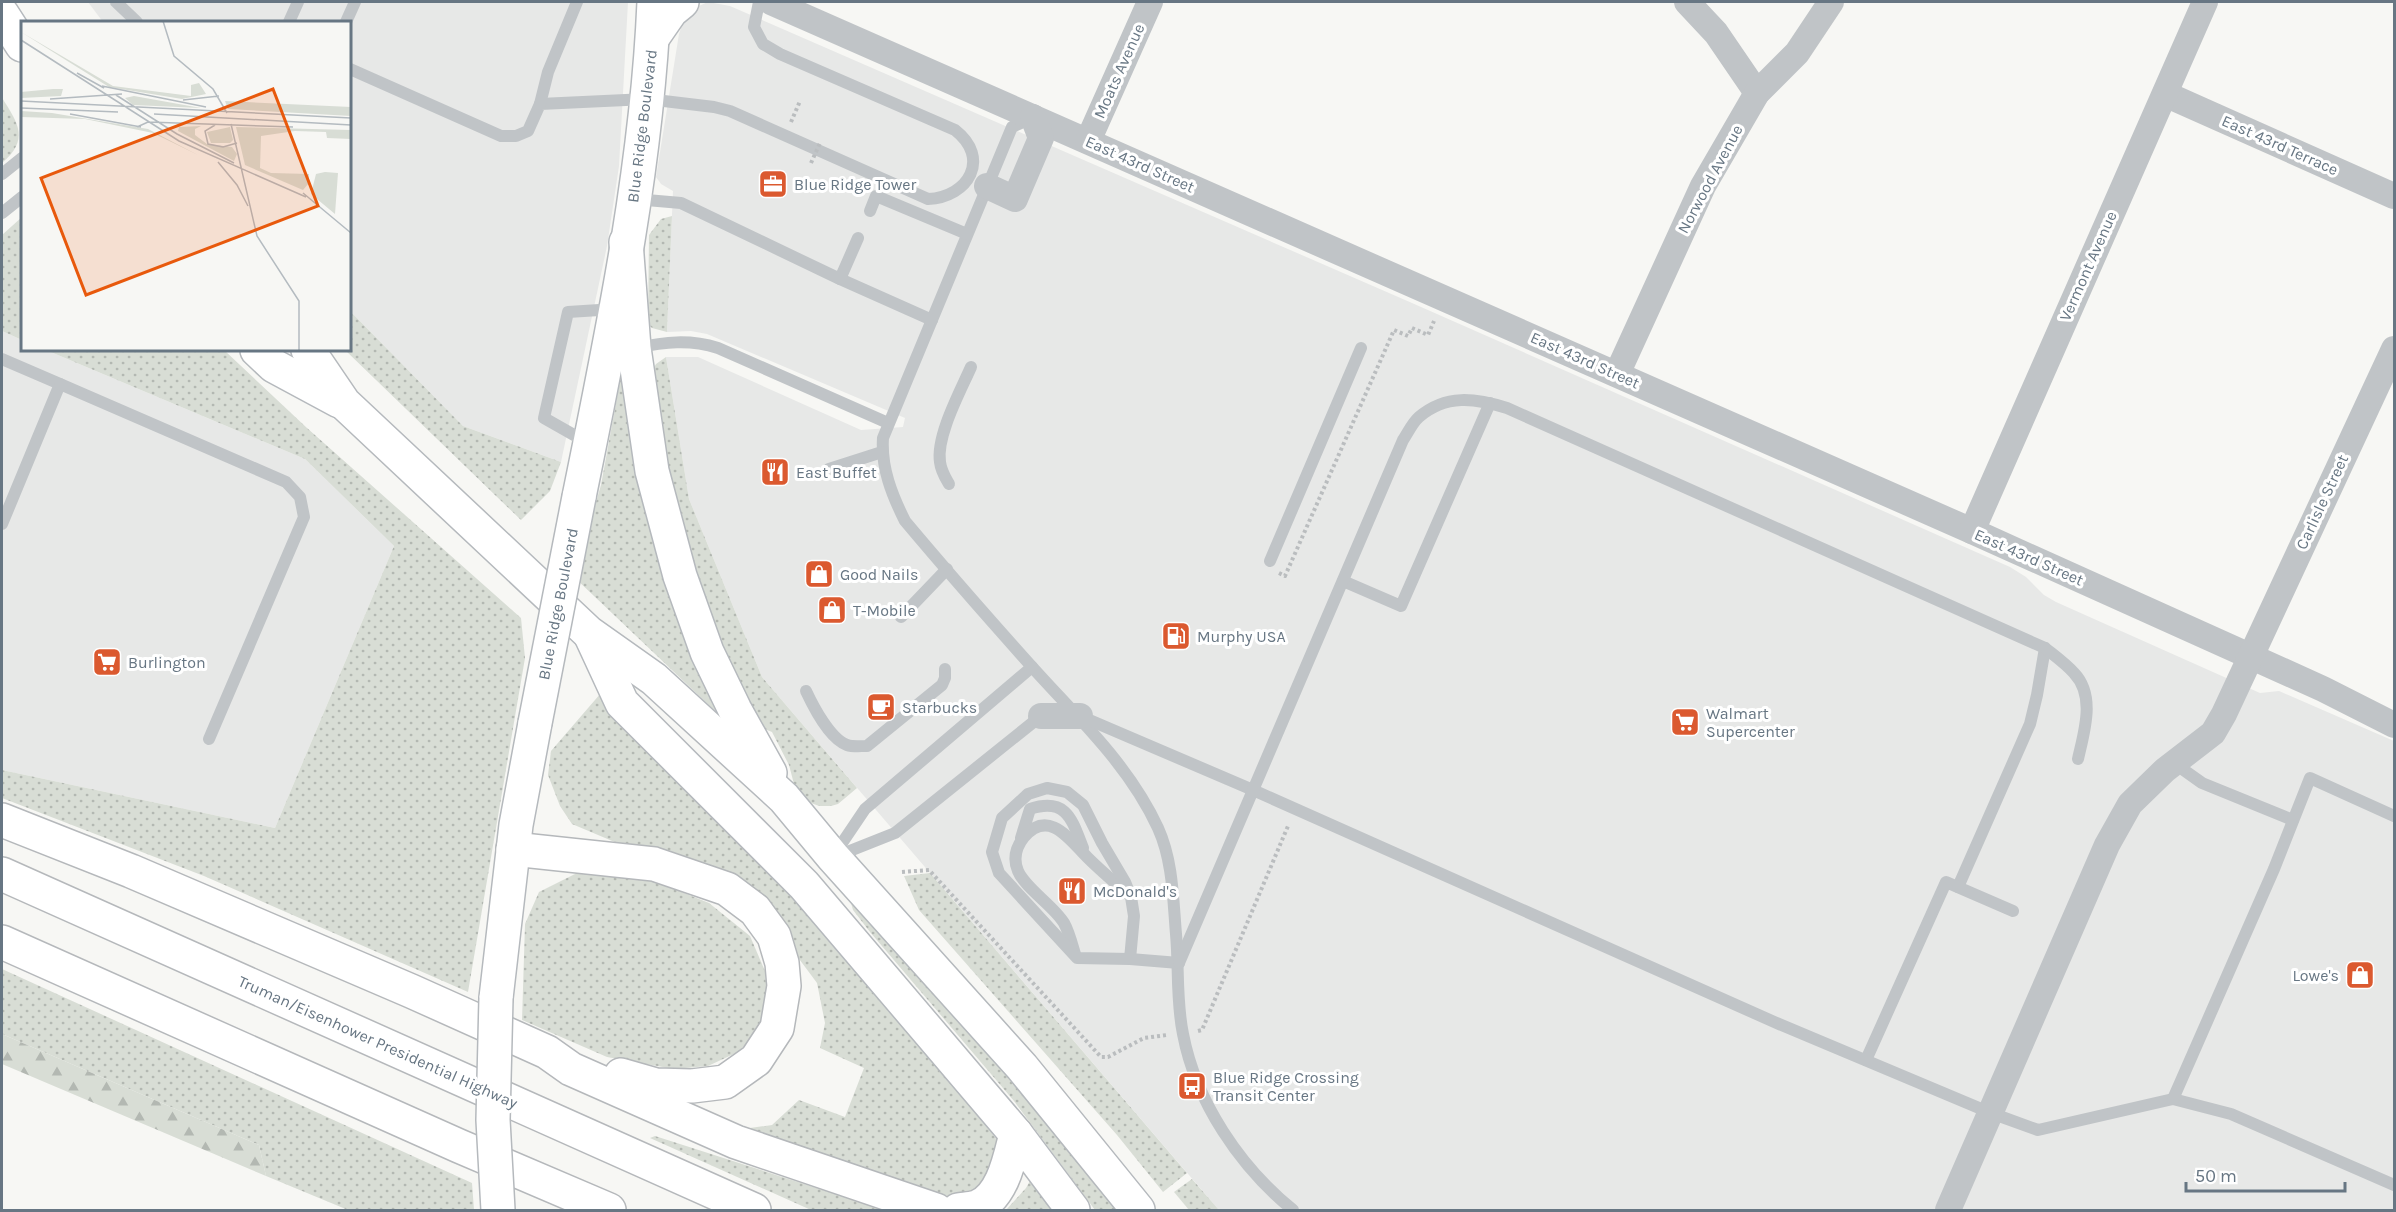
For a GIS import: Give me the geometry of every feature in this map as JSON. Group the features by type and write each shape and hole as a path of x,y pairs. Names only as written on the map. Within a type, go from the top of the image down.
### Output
{"main road":[{"name":"Blue Ridge Boulevard","path":"498,1210 493,1120 496,998 513,849 615,309 648,99 654,2"},
{"path":"652,37 671,11 682,2"},
{"path":"2,14 21,43"},
{"path":"626,242 634,348 652,471 680,576 707,652 735,710 784,798"},
{"path":"258,351 274,366 344,403"},
{"path":"310,351 344,403 589,633 654,678 784,798 833,857 1022,1067 1137,1210"},
{"path":"589,633 622,703 804,885 1016,1134 1073,1210"},
{"path":"2,820 131,871 547,1052 656,1085 692,1086 725,1082 756,1060 777,1028 784,986 782,963 774,936 755,910 727,889 654,864 513,849"},
{"name":"Truman/Eisenhower Presidential Highway","path":"2,874 754,1210"},
{"path":"2,942 459,1146 609,1210"},
{"path":"547,1052 571,1069 736,1142 936,1210"},
{"path":"958,1210 978,1207 995,1192 1008,1165 1016,1134"},
{"path":"459,1146 560,1210"}],"street":[{"name":"East 43rd Street","path":"771,2 1972,531 2250,656 2394,725"},
{"name":"Moats Avenue","path":"1088,141 1150,2"},
{"path":"1687,2 1716,33 1756,93"},
{"name":"Norwood Avenue","path":"1617,374 1702,186 1756,93 1797,53 1831,2"},
{"name":"Vermont Avenue","path":"1972,531 2205,2"},
{"name":"East 43rd Terrace","path":"2165,94 2394,196"},
{"path":"987,186 1015,199 1041,138 1033,117"},
{"name":"Carlisle Street","path":"1948,1210 2107,846 2130,804 2174,763 2213,734 2394,349"},
{"path":"1041,716 1059,696"},
{"path":"1041,716 1080,716"},
{"path":"804,885 833,857"}],"lane":[{"path":"116,2 136,21"},
{"path":"289,21 298,2"},
{"path":"346,21 355,2"},
{"path":"351,69 501,136 516,136 528,131 540,104 548,72 577,2"},
{"path":"540,104 648,99 730,111 928,199 943,198 954,193 965,182 972,169 974,153 968,140 955,130 780,54 763,44 753,27 759,2"},
{"path":"2,174 21,159"},
{"path":"987,186 883,438 882,452 892,496 905,521 1032,667 1080,716 1126,774 1147,806 1159,830 1174,891 1182,1033 1188,1058 1224,1131 1244,1162 1293,1210"},
{"path":"870,211 876,196 967,234"},
{"path":"2,213 21,198"},
{"path":"633,198 681,202 840,279 932,320"},
{"path":"840,279 858,238"},
{"path":"590,444 544,418 568,312 615,309"},
{"path":"634,348 664,342 701,343 718,348 888,423"},
{"path":"1270,561 1361,348"},
{"path":"2,359 286,482 300,497 303,517 209,739"},
{"path":"949,484 942,473 939,462 940,446 971,367"},
{"path":"2,524 60,384"},
{"path":"1179,963 1403,440 1418,418 1444,401 1472,400 1490,403 2045,648 2076,674 2087,698 2086,727 2078,759"},
{"path":"1343,581 1401,606 1490,403"},
{"path":"829,469 882,452"},
{"path":"901,617 947,569"},
{"path":"1866,1060 2030,724 2045,648"},
{"path":"833,857 865,809 1032,667"},
{"path":"806,691 822,721 839,740 847,745 867,746 942,685 945,669"},
{"path":"833,857 895,832 1041,716"},
{"path":"1080,716 1253,790 1729,1002 1991,1113 2038,1130 2173,1099 2231,1114 2394,1185"},
{"path":"2174,763 2202,783 2293,820"},
{"path":"2173,1099 2274,869 2310,778 2394,816"},
{"path":"1130,959 1134,916 1131,897 1083,804 1067,792 1047,788 1028,794 1002,818 993,852 999,873 1077,958 1179,963"},
{"path":"1077,958 1064,923 1018,873 1015,859 1030,809 1051,805 1062,809 1071,818 1087,857"},
{"path":"1018,844 1028,832 1038,827 1063,830 1087,857 1131,897"},
{"path":"1952,884 2013,911"}],"path":[{"path":"811,163 820,143"},
{"path":"1279,573 1285,576 1394,330 1408,336 1412,328 1428,335 1434,321"},
{"path":"1197,1031 1202,1030 1288,826"},
{"path":"902,872 929,870 1101,1057 1108,1057 1144,1038 1167,1035"}],"shaded area":[{"path":"88,2 628,2 619,166 607,246 561,462 463,426 351,312 351,21 102,21"},
{"path":"708,2 730,6 2010,567 2056,602 2260,693 2279,691 2394,741 2394,1210 1219,1210 762,677 689,499 666,357 698,357 861,430 903,427 905,418 707,334 691,331 667,332 673,191 661,184 656,177 679,34 683,22 692,9"},
{"path":"2,331 21,340 21,351 48,351 305,459 394,546 275,828 2,770"}],"green space":[{"path":"2,98 17,124 18,139 16,147 2,163"},
{"path":"672,216 667,332 652,328 648,324 649,235 661,219"},
{"path":"21,218 21,340 2,331 2,235"},
{"path":"351,312 463,426 561,462 550,491 521,520 346,351 351,351"},
{"path":"48,351 225,351 307,428 521,618 525,658 468,992 204,876 2,798 2,770 275,828 394,546 305,459"},
{"path":"666,357 689,499 762,677 857,788 838,804 819,806 806,801 795,788 789,765 772,732 762,728 749,717 670,509 652,371 656,364"},
{"path":"621,376 630,376 734,729 574,577 601,485"},
{"path":"601,693 771,873 966,1096 999,1143 982,1190 953,1197 939,1194 736,1130 772,1125 799,1100 845,1117 864,1068 820,1048 825,1023 817,983 785,940 740,895 572,824 560,806 548,775 551,751"},
{"path":"577,873 654,881 709,903 750,936 765,971 767,994 758,1032 738,1052 708,1066 674,1069 607,1057 522,1020 525,924 539,892"},
{"path":"930,873 1187,1173 1163,1192 1117,1135 919,910 904,876"},
{"path":"849,896 1129,1210 1095,1210 1014,1101 870,932 853,910"},
{"path":"2,969 472,1183 474,1210 348,1210 266,1176 259,1145 2,1034"},
{"path":"2,1034 259,1145 266,1176 2,1064"},
{"path":"655,1136 887,1210 811,1210 650,1138"},
{"path":"1031,1179 1061,1210 1006,1210"},
{"path":"1192,1179 1219,1210 1189,1210 1174,1192"}],"place":[{"name":"Blue Ridge Tower","path":"773,184"},
{"name":"East Buffet","path":"775,472"},
{"name":"Good Nails","path":"819,574"},
{"name":"T-Mobile","path":"832,610"},
{"name":"Murphy USA","path":"1176,636"},
{"name":"Burlington","path":"107,662"},
{"name":"Starbucks","path":"881,707"},
{"name":"Walmart Supercenter","path":"1685,722"},
{"name":"McDonald's","path":"1072,891"},
{"name":"Lowe's","path":"2360,975"},
{"name":"Blue Ridge Crossing Transit Center","path":"1192,1086"}]}
